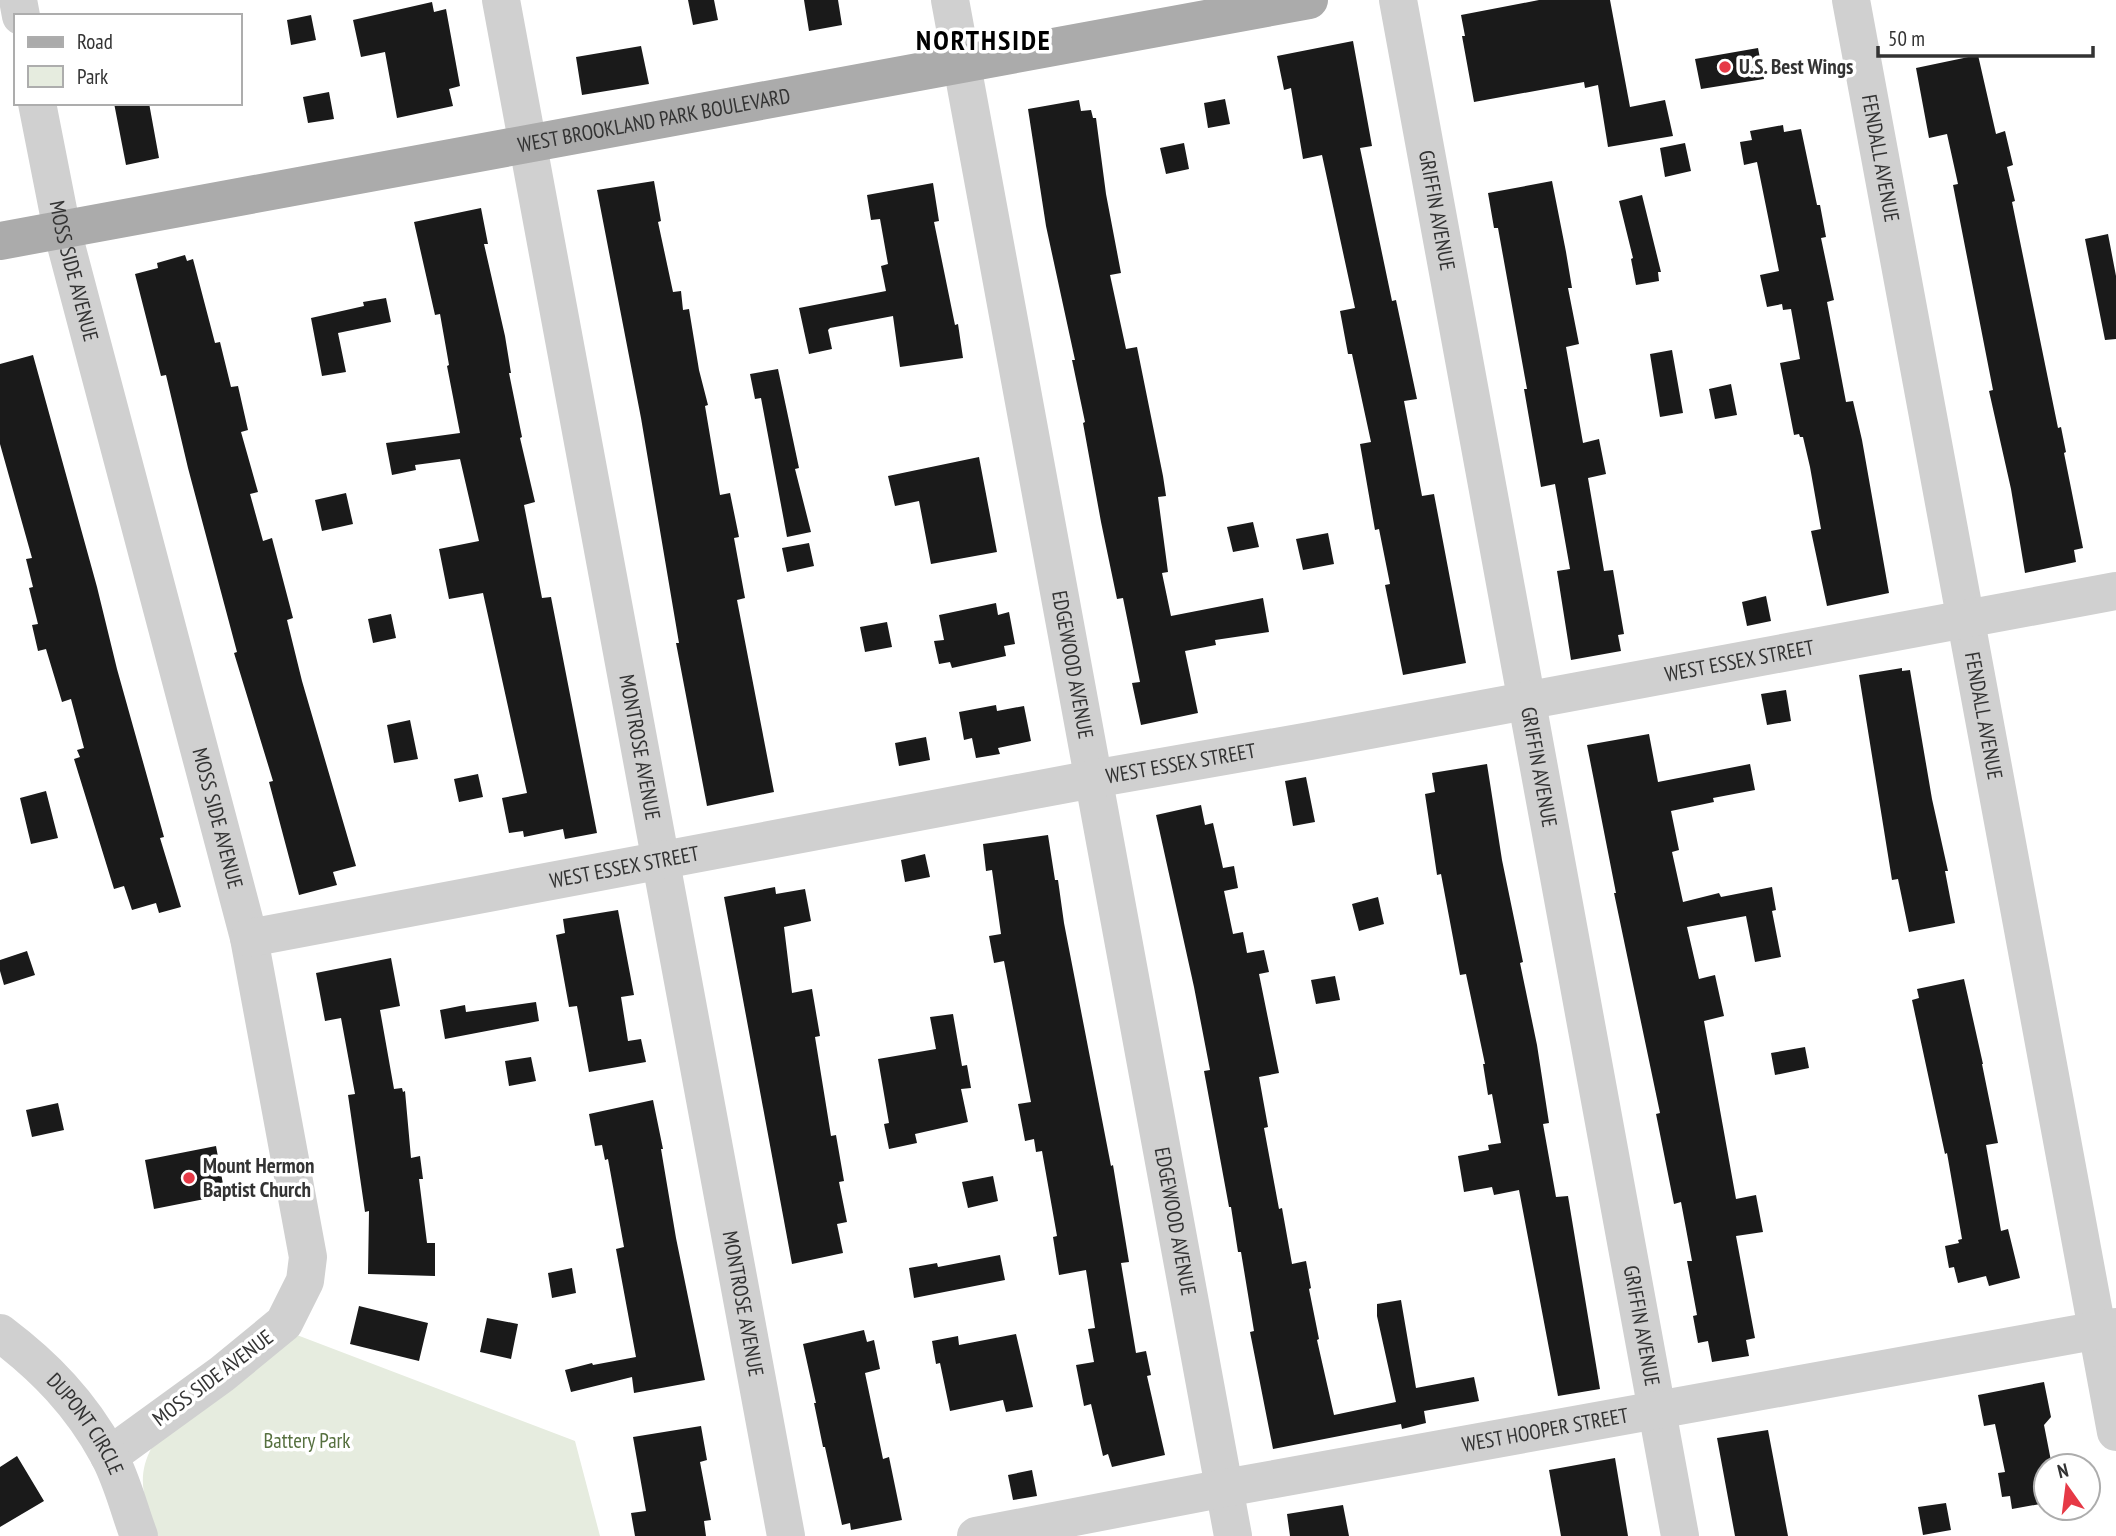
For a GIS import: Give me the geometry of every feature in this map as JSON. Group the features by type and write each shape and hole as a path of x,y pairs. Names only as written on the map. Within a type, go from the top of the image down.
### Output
{"main road":[{"name":"WEST BROOKLAND PARK BOULEVARD","path":"0,241 1309,0"}],"street":[{"name":"MONTROSE AVENUE","path":"501,0 786,1536"},
{"name":"EDGEWOOD AVENUE","path":"950,0 1233,1536"},
{"name":"GRIFFIN AVENUE","path":"1398,0 1680,1536"},
{"name":"FENDALL AVENUE","path":"1851,0 1965,619 2107,1329 2116,1432"},
{"name":"MOSS SIDE AVENUE","path":"37,105 62,230 249,939 308,1257 305,1281 284,1323 222,1374 109,1456"},
{"name":"WEST ESSEX STREET","path":"249,939 1093,779 2116,591"},
{"name":"WEST HOOPER STREET","path":"976,1536 1225,1488 2107,1329"},
{"name":"DUPONT CIRCLE","path":"0,1333 36,1360 76,1404 109,1456 139,1536"}],"green space":[{"name":"Battery Park","path":"289,1332 575,1441 600,1536 158,1536 146,1502 143,1481 152,1447"}],"building":[{"path":"688,0 714,0 718,20 693,25"},
{"path":"804,0 838,0 842,25 809,31"},
{"path":"1539,0 1610,0 1630,107 1665,100 1673,136 1608,147 1598,85 1585,88 1584,82 1474,102 1462,36 1465,36 1461,15"},
{"path":"432,2 434,12 446,9 460,86 449,89 453,106 397,118 385,52 361,57 353,20"},
{"path":"311,15 316,40 291,45 287,20"},
{"path":"1353,41 1372,146 1360,148 1392,301 1396,300 1417,399 1404,401 1422,496 1434,494 1466,663 1403,675 1385,585 1390,584 1379,529 1375,530 1360,444 1371,442 1352,354 1348,354 1340,311 1355,308 1322,155 1303,159 1291,88 1284,90 1277,56"},
{"path":"641,46 649,84 582,95 576,57"},
{"path":"1758,48 1764,79 1701,89 1695,59"},
{"path":"1978,55 1996,134 2005,131 2013,165 2007,167 2015,201 2012,202 2058,428 2061,427 2083,548 2074,550 2076,562 2025,573 2011,489 1989,391 1993,390 1953,185 1958,184 1947,134 1929,138 1916,68"},
{"path":"329,92 334,119 308,123 303,97"},
{"path":"1225,99 1230,124 1208,128 1204,103"},
{"path":"1079,100 1081,111 1091,110 1093,118 1096,118 1106,194 1121,273 1110,275 1126,349 1137,347 1163,476 1166,496 1158,497 1168,572 1162,573 1171,616 1263,598 1269,632 1215,640 1216,645 1185,651 1198,713 1141,725 1132,683 1140,682 1123,598 1117,599 1101,522 1072,360 1075,360 1046,226 1028,109"},
{"path":"114,105 149,105 159,158 126,165"},
{"path":"1783,125 1784,132 1801,129 1817,205 1820,205 1826,237 1821,238 1834,300 1827,302 1846,402 1853,401 1862,440 1889,593 1827,606 1811,531 1821,529 1810,467 1803,437 1794,435 1780,363 1800,359 1791,309 1783,310 1782,304 1767,307 1760,275 1779,271 1757,162 1744,165 1740,142 1752,140 1750,131"},
{"path":"1184,143 1189,169 1166,174 1160,148"},
{"path":"1685,143 1691,171 1665,177 1660,148"},
{"path":"654,181 661,221 658,222 673,292 681,291 683,310 689,309 708,405 705,406 720,495 730,493 739,537 734,538 745,598 737,600 774,792 707,806 676,643 679,643 641,418 597,190"},
{"path":"1552,181 1572,288 1568,288 1579,344 1566,347 1583,443 1599,439 1606,474 1588,478 1604,571 1613,570 1624,634 1618,635 1621,651 1571,660 1557,571 1570,569 1555,484 1541,487 1524,389 1527,389 1498,228 1494,228 1488,193"},
{"path":"933,183 939,221 934,222 955,325 958,324 963,358 900,367 893,316 830,328 828,330 832,349 809,354 799,308 886,291 881,266 888,264 880,219 871,220 867,195"},
{"path":"1642,195 1661,272 1658,272 1659,281 1636,285 1633,258 1619,201"},
{"path":"481,208 488,244 484,244 505,336 509,373 522,437 520,438 535,502 524,505 542,598 551,597 597,833 565,839 563,829 524,837 523,831 509,833 502,798 527,793 483,593 449,599 439,549 479,541 460,459 415,465 416,470 392,475 386,443 460,433 440,314 435,315 414,222"},
{"path":"2108,234 2116,276 2116,339 2105,340 2085,239"},
{"path":"185,255 187,261 193,259 215,343 220,342 231,387 238,386 248,430 241,432 258,492 250,494 263,541 272,538 293,618 287,620 302,681 356,866 333,872 337,885 299,895 269,782 273,781 234,653 237,652 166,375 161,376 135,274 158,268 157,263"},
{"path":"386,298 391,322 338,333 346,372 322,376 311,318"},
{"path":"1672,350 1683,413 1660,417 1650,354"},
{"path":"33,355 164,837 160,838 181,907 159,913 156,903 132,910 124,886 114,889 74,759 80,757 77,750 84,748 71,699 62,702 46,649 38,651 32,625 38,624 29,588 33,587 26,559 32,558 0,444 0,364"},
{"path":"778,369 799,468 795,469 811,532 787,537 761,398 755,399 750,374"},
{"path":"1731,384 1737,415 1715,419 1709,389"},
{"path":"979,457 997,552 931,564 919,501 895,506 888,476"},
{"path":"346,493 353,524 322,531 315,500"},
{"path":"1253,522 1259,547 1233,552 1227,527"},
{"path":"1328,533 1334,564 1303,570 1296,539"},
{"path":"809,543 814,566 787,572 782,548"},
{"path":"1766,596 1771,621 1747,626 1742,602"},
{"path":"996,603 998,615 1009,612 1015,644 1004,646 1006,656 952,668 950,662 939,664 934,641 944,640 939,615"},
{"path":"391,614 396,638 373,643 368,619"},
{"path":"887,622 892,647 865,652 860,627"},
{"path":"1902,668 1902,671 1910,670 1932,799 1948,871 1945,871 1955,923 1909,932 1898,879 1892,880 1859,675"},
{"path":"1786,690 1791,721 1767,725 1761,694"},
{"path":"996,705 997,711 1024,706 1031,741 998,748 1000,754 976,758 972,738 964,740 959,712"},
{"path":"410,720 418,759 394,763 387,725"},
{"path":"1649,734 1658,782 1750,764 1755,790 1713,798 1714,802 1671,811 1679,850 1672,852 1683,902 1719,893 1721,897 1772,887 1776,910 1772,911 1781,957 1755,962 1746,916 1687,927 1699,979 1715,975 1724,1016 1704,1021 1736,1199 1756,1195 1763,1232 1736,1236 1755,1338 1746,1340 1749,1356 1712,1362 1708,1341 1698,1343 1693,1316 1697,1315 1687,1261 1692,1261 1681,1202 1674,1204 1656,1114 1660,1113 1614,893 1587,745"},
{"path":"926,737 930,760 899,766 895,743"},
{"path":"1487,764 1502,860 1523,962 1520,963 1537,1045 1549,1123 1543,1124 1556,1197 1568,1196 1600,1389 1558,1396 1519,1190 1494,1195 1492,1187 1464,1192 1458,1156 1489,1150 1488,1145 1501,1143 1492,1094 1488,1095 1485,1064 1466,974 1460,975 1441,874 1437,875 1425,794 1435,792 1432,773"},
{"path":"478,774 483,797 459,802 454,779"},
{"path":"1306,777 1315,822 1293,826 1285,781"},
{"path":"46,791 58,838 31,844 20,798"},
{"path":"1201,805 1205,825 1213,823 1223,868 1234,866 1238,888 1224,891 1233,934 1243,932 1247,953 1264,950 1269,972 1259,974 1279,1073 1259,1077 1268,1127 1264,1128 1292,1264 1306,1261 1319,1339 1317,1340 1334,1415 1396,1402 1377,1316 1377,1304 1401,1300 1416,1388 1474,1377 1479,1401 1424,1411 1426,1423 1402,1429 1401,1424 1273,1449 1250,1332 1254,1331 1241,1252 1238,1252 1204,1071 1210,1070 1156,815"},
{"path":"1048,835 1111,1166 1113,1165 1129,1262 1121,1263 1136,1353 1146,1351 1151,1375 1147,1376 1165,1455 1112,1467 1108,1454 1103,1456 1091,1404 1084,1406 1076,1365 1094,1362 1088,1329 1095,1328 1086,1270 1059,1275 1053,1237 1057,1236 1042,1151 1036,1152 1034,1139 1025,1141 1018,1104 1031,1102 1004,961 994,963 989,936 1001,934 992,870 986,871 983,844"},
{"path":"925,854 930,877 905,882 901,860"},
{"path":"775,887 776,894 805,889 811,921 784,927 792,993 812,989 820,1036 815,1037 831,1136 836,1135 844,1181 839,1182 847,1222 837,1224 843,1253 792,1264 724,897"},
{"path":"1378,897 1384,924 1359,931 1352,904"},
{"path":"618,910 634,995 621,997 628,1041 641,1039 646,1062 589,1072 577,1006 569,1007 556,935 565,933 563,919"},
{"path":"27,951 35,975 4,985 0,960"},
{"path":"391,958 400,1006 380,1010 394,1089 402,1088 403,1092 405,1091 411,1158 420,1156 423,1179 419,1179 427,1243 435,1243 435,1276 368,1274 369,1211 365,1212 348,1095 355,1094 341,1018 325,1021 316,973"},
{"path":"1335,976 1340,1000 1316,1004 1311,980"},
{"path":"1964,979 1998,1143 1986,1145 2001,1231 2008,1229 2020,1278 1989,1286 1986,1276 1958,1283 1954,1267 1949,1268 1945,1246 1959,1243 1958,1240 1962,1239 1947,1153 1945,1154 1912,1000 1919,998 1917,989"},
{"path":"536,1002 539,1021 445,1039 440,1010 465,1005 466,1012"},
{"path":"953,1014 962,1066 967,1065 971,1088 961,1089 968,1122 915,1134 917,1143 889,1149 884,1124 889,1123 878,1059 936,1049 930,1017"},
{"path":"1805,1047 1809,1068 1775,1075 1771,1053"},
{"path":"531,1057 536,1081 509,1086 505,1061"},
{"path":"653,1100 676,1238 705,1380 634,1393 632,1377 571,1392 565,1370 636,1357 616,1249 624,1247 608,1159 605,1160 602,1145 595,1146 589,1114"},
{"path":"58,1103 64,1130 32,1137 26,1110"},
{"name":"Mount Hermon Baptist Church","path":"216,1146 225,1195 154,1209 145,1160"},
{"path":"993,1176 998,1201 968,1208 962,1182"},
{"path":"1000,1255 1005,1280 914,1298 909,1268 937,1263 938,1267"},
{"path":"572,1268 576,1293 552,1298 548,1273"},
{"path":"359,1306 428,1323 419,1361 350,1344"},
{"path":"487,1318 518,1324 511,1359 480,1352"},
{"path":"864,1330 867,1342 874,1340 880,1369 865,1373 883,1459 889,1457 902,1520 851,1530 850,1523 842,1525 823,1447 803,1344"},
{"path":"1016,1334 1033,1407 1006,1412 1003,1400 950,1411 940,1363 936,1364 932,1341 958,1336 959,1345"},
{"path":"2044,1382 2051,1417 2044,1425 2049,1452 2032,1452 2032,1505 2012,1509 2010,1496 2002,1497 1998,1473 2005,1472 1995,1424 1984,1426 1978,1395"},
{"path":"701,1426 707,1460 700,1462 711,1520 704,1521 706,1536 635,1536 631,1513 646,1511 633,1437"},
{"path":"1768,1430 1788,1536 1735,1536 1717,1438"},
{"path":"17,1456 44,1501 0,1527 0,1467"},
{"path":"1615,1458 1628,1536 1561,1536 1549,1470"},
{"path":"1032,1470 1037,1496 1013,1500 1008,1475"},
{"path":"1946,1503 1951,1530 1923,1535 1918,1507"},
{"path":"1343,1505 1349,1536 1290,1536 1287,1514"}],"place":[{"name":"U.S. Best Wings","path":"1725,67"},
{"name":"Mount Hermon Baptist Church","path":"189,1178"}],"district":[{"name":"NORTHSIDE","path":"984,40"}]}
